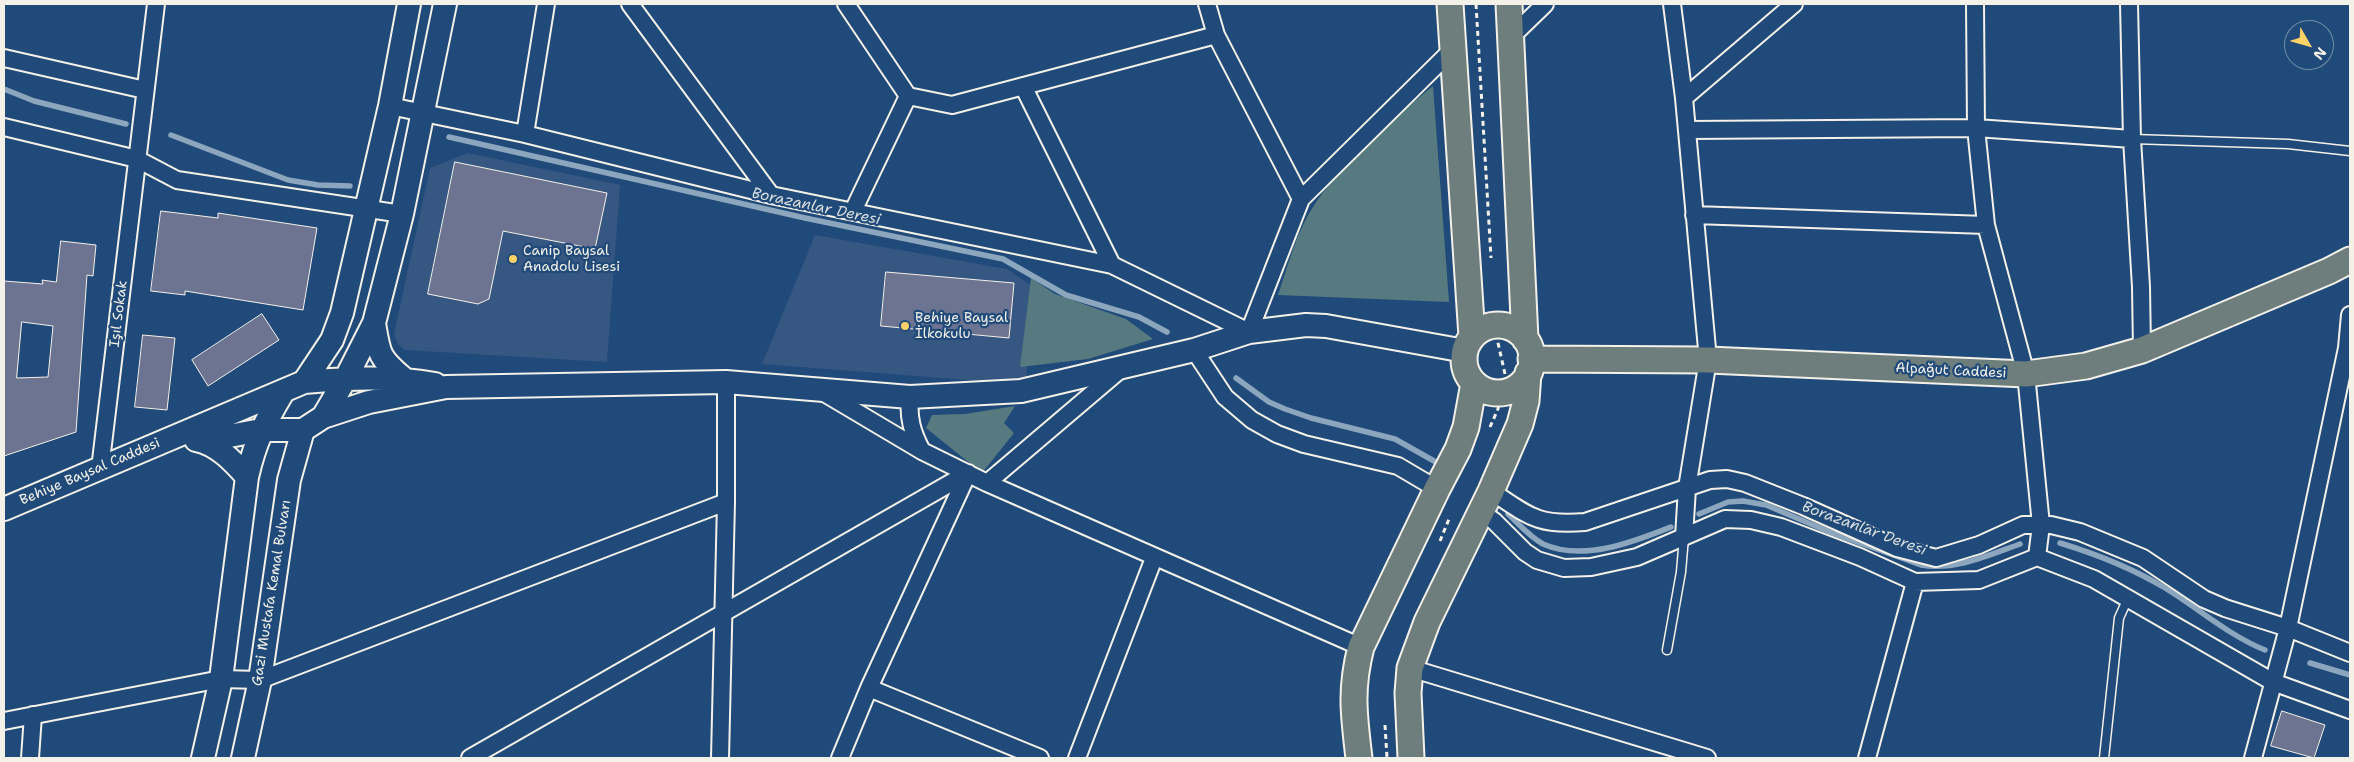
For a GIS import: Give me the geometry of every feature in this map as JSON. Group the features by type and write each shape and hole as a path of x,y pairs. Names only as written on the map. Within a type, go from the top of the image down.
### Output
{"main road":[{"path":"304,382 332,340 342,313 390,106 409,4"},
{"path":"323,418 374,323 402,214 445,4"},
{"path":"203,441 261,430 303,430 323,418 369,402 446,387 726,382 910,397 1021,391 1120,370 1194,350 1249,332 1306,325 1469,344 1488,327 1499,325 1510,328 1520,333 1528,357 1518,386 1504,392 1493,392 1474,383 1467,374 1464,362 1469,344 1454,48 1450,4"},
{"path":"1411,758 1408,693 1410,668 1428,622 1486,501 1520,424 1526,401 1528,357 1509,4"},
{"name":"Alpağut Caddesi","path":"1528,357 1708,360 2026,374 2086,366 2142,350 2329,271 2350,260"},
{"path":"374,323 378,350 383,360 403,378"},
{"path":"304,382 346,378 403,378 446,387"},
{"name":"Behiye Baysal Caddesi","path":"4,508 304,382"},
{"path":"1359,758 1352,703 1354,675 1361,647 1458,449 1466,427 1474,383"},
{"path":"203,758 221,679 247,476 252,453 261,430 283,392"},
{"name":"Gazi Mustafa Kemal Bulvarı","path":"243,758 260,680 289,480 303,430"},
{"path":"175,435 203,441 222,452 247,476"}],"street":[{"name":"Işıl Sokak","path":"100,469 156,4"},
{"path":"525,134 546,4"},
{"path":"630,4 771,195"},
{"path":"846,4 908,96 952,105 1216,35"},
{"path":"1207,4 1216,35 1301,199"},
{"path":"1511,37 1545,4"},
{"path":"1672,4 1684,98 1708,360 1687,488 1684,537"},
{"path":"1684,98 1794,4"},
{"path":"1975,4 1976,128 1986,225 2026,374 2041,525 2037,557"},
{"path":"2129,4 2132,139 2141,287 2142,350"},
{"path":"390,106 525,134 771,195 1112,265 1249,332 1301,199 1454,48"},
{"path":"4,58 146,90"},
{"path":"1023,86 1112,265"},
{"path":"853,211 908,96"},
{"path":"4,127 137,159 177,180 402,214"},
{"path":"1686,130 1976,128 2132,139"},
{"path":"1694,215 1986,225"},
{"path":"2253,758 2288,628 2347,348 2350,315"},
{"path":"1194,350 1225,398 1252,420 1277,434 1304,444 1398,466 1437,489"},
{"path":"987,483 1120,370"},
{"path":"720,758 726,502 726,382"},
{"path":"820,391 922,451 987,483 1154,558 1361,647"},
{"path":"910,397 909,414 912,433 922,451"},
{"path":"470,758 968,473"},
{"path":"840,758 869,688 968,473"},
{"path":"1486,501 1544,522 1585,522 1710,480 1727,478 1745,483 1803,506 1897,548 1936,558 1979,545 2023,525 2041,525 2080,532 2106,541 2143,558 2211,602 2251,618 2288,628 2350,653"},
{"path":"1486,501 1499,526 1525,552 1537,560 1564,568 1606,564 1637,558 1724,519 1751,520 1781,527 1860,557 1916,582 1979,580 2037,557 2094,579 2273,682 2350,710"},
{"path":"4,721 221,679 260,680 726,502"},
{"path":"1077,758 1154,558"},
{"path":"1867,758 1916,582"},
{"path":"1410,668 1707,758"},
{"path":"869,688 1040,758"},
{"path":"30,758 32,715"}],"lane":[{"path":"2132,139 2288,144 2350,152"},
{"path":"1667,650 1681,572 1684,537"},
{"path":"2104,758 2118,618 2128,598"}],"shaded area":[{"name":"Canip Baysal Anadolu Lisesi","path":"468,153 620,185 607,362 405,350 398,344 394,334 430,168"},
{"name":"Behiye Baysal İlkokulu","path":"815,235 1007,269 1036,289 1026,378 1006,383 762,364"}],"green space":[{"path":"1433,86 1449,302 1278,295 1302,228 1325,189 1368,142"},
{"path":"1031,278 1055,294 1126,319 1153,339 1088,359 1020,367"},
{"path":"1015,406 1004,423 1014,433 982,473 926,428 932,415 965,414"}],"building":[{"path":"455,162 607,193 595,249 503,231 489,299 478,304 428,294"},
{"path":"161,211 218,218 218,213 317,228 303,310 185,291 185,295 151,291"},
{"path":"61,241 96,245 93,276 87,275 76,432 4,456 4,281 43,284 42,280 56,282","holes":["22,322 53,326 48,377 17,378"]},
{"path":"886,272 1014,283 1009,338 881,326"},
{"path":"262,314 279,340 208,386 192,360"},
{"path":"143,335 175,338 167,410 135,407"},
{"path":"2282,711 2325,725 2314,758 2271,746"}],"waterway":[{"name":"Borazanlar Deresi","path":"4,89 34,101 126,124"},
{"name":"Borazanlar Deresi","path":"171,135 288,180 318,185 350,186"},
{"name":"Borazanlar Deresi","path":"449,137 805,218 1003,259 1066,295 1139,317 1167,332"},
{"name":"Borazanlar Deresi","path":"1236,378 1269,402 1285,409 1311,418 1395,439 1434,461"},
{"name":"Borazanlar Deresi","path":"1699,514 1728,502 1743,501 1766,505 1832,533 1921,565 1946,566 1959,564 2020,544"},
{"name":"Borazanlar Deresi","path":"1508,514 1529,534 1543,544 1558,549 1575,551 1608,548 1641,539 1671,527"},
{"name":"Borazanlar Deresi","path":"2060,543 2140,574 2165,588 2238,637 2265,650"},
{"name":"Borazanlar Deresi","path":"2310,663 2350,675"}],"place":[{"name":"Canip Baysal Anadolu Lisesi","path":"513,259"},
{"name":"Behiye Baysal İlkokulu","path":"905,326"}]}
